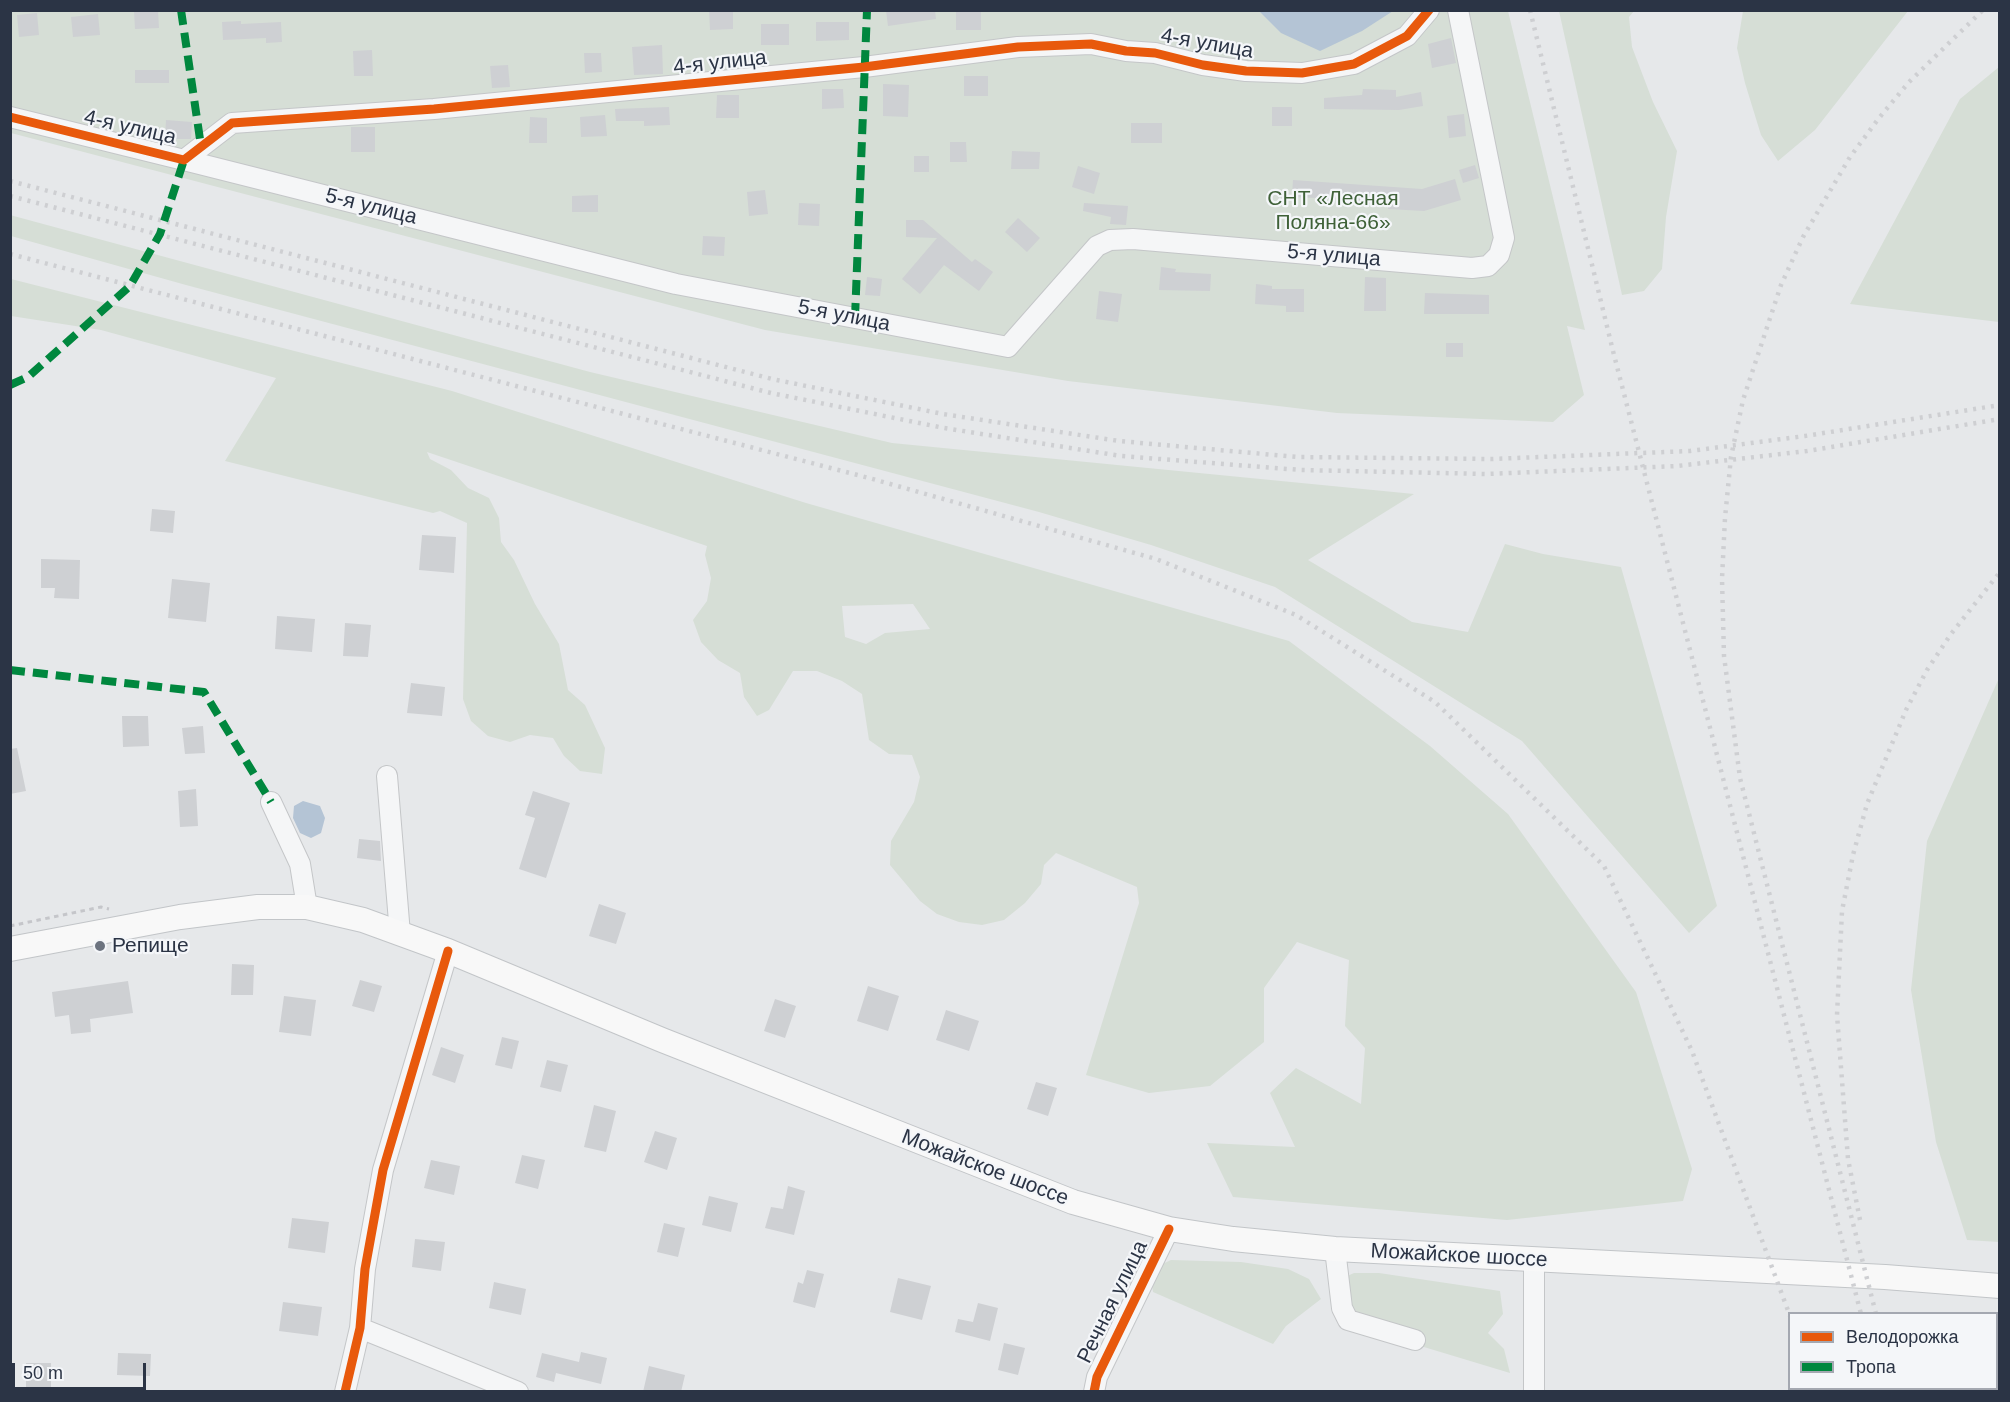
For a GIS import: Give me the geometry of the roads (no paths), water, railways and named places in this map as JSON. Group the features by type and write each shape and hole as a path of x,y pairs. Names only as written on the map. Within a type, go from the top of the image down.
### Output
{"main road":[{"name":"Можайское шоссе","path":"10,948 180,917 258,907 307,907 363,920 448,951 662,1040 1023,1184 1073,1202 1169,1229 1233,1239 1335,1249 1885,1277 2000,1286"}],"street":[{"name":"4-я улица","path":"10,117 183,160 232,123 434,109 853,68 1018,47 1091,44 1126,51 1155,53 1203,65 1246,71 1302,73 1354,64 1407,36 1429,10"},
{"name":"5-я улица","path":"183,160 676,284 1008,347 1097,246 1110,240 1132,239 1472,268 1488,266 1499,255 1504,238 1458,10"},
{"path":"387,776 400,934"},
{"path":"270,802 300,864 307,907"},
{"path":"345,1392 360,1328 365,1269 383,1170 448,951"},
{"name":"Речная улица","path":"1094,1392 1097,1377 1169,1229"},
{"path":"1335,1249 1342,1308 1348,1320 1415,1340"},
{"path":"1534,1260 1534,1392"},
{"path":"360,1328 518,1392"}],"water":[{"path":"1259,11 1393,11 1362,31 1320,51 1281,33"},
{"path":"303,801 320,806 325,818 321,833 311,838 300,833 293,818 294,806"}],"railway":[{"path":"1530,10 1613,351 1860,1312"},
{"path":"1875,1312 1740,778 1724,656 1722,579 1725,518 1731,457 1743,400 1781,285 1803,237 1850,157 1879,118 1909,82 1983,10"},
{"path":"10,181 772,379 943,414 1119,441 1297,457 1491,459 1690,451 1805,436 2000,405"},
{"path":"10,196 771,393 944,428 1121,456 1301,470 1487,474 1677,466 1807,451 2000,419"},
{"path":"10,254 869,478 1156,559 1296,615 1435,702 1604,866 1692,1051 1789,1312"},
{"path":"1860,1220 1848,1159 1837,1015 1842,911 1853,855 1867,804 1906,710 1927,670 1951,634 2000,572"}],"place":[{"name":"Репище","path":"100,946"}],"park label":[{"name":"СНТ «Лесная Поляна-66»","path":"1333,211"}]}
